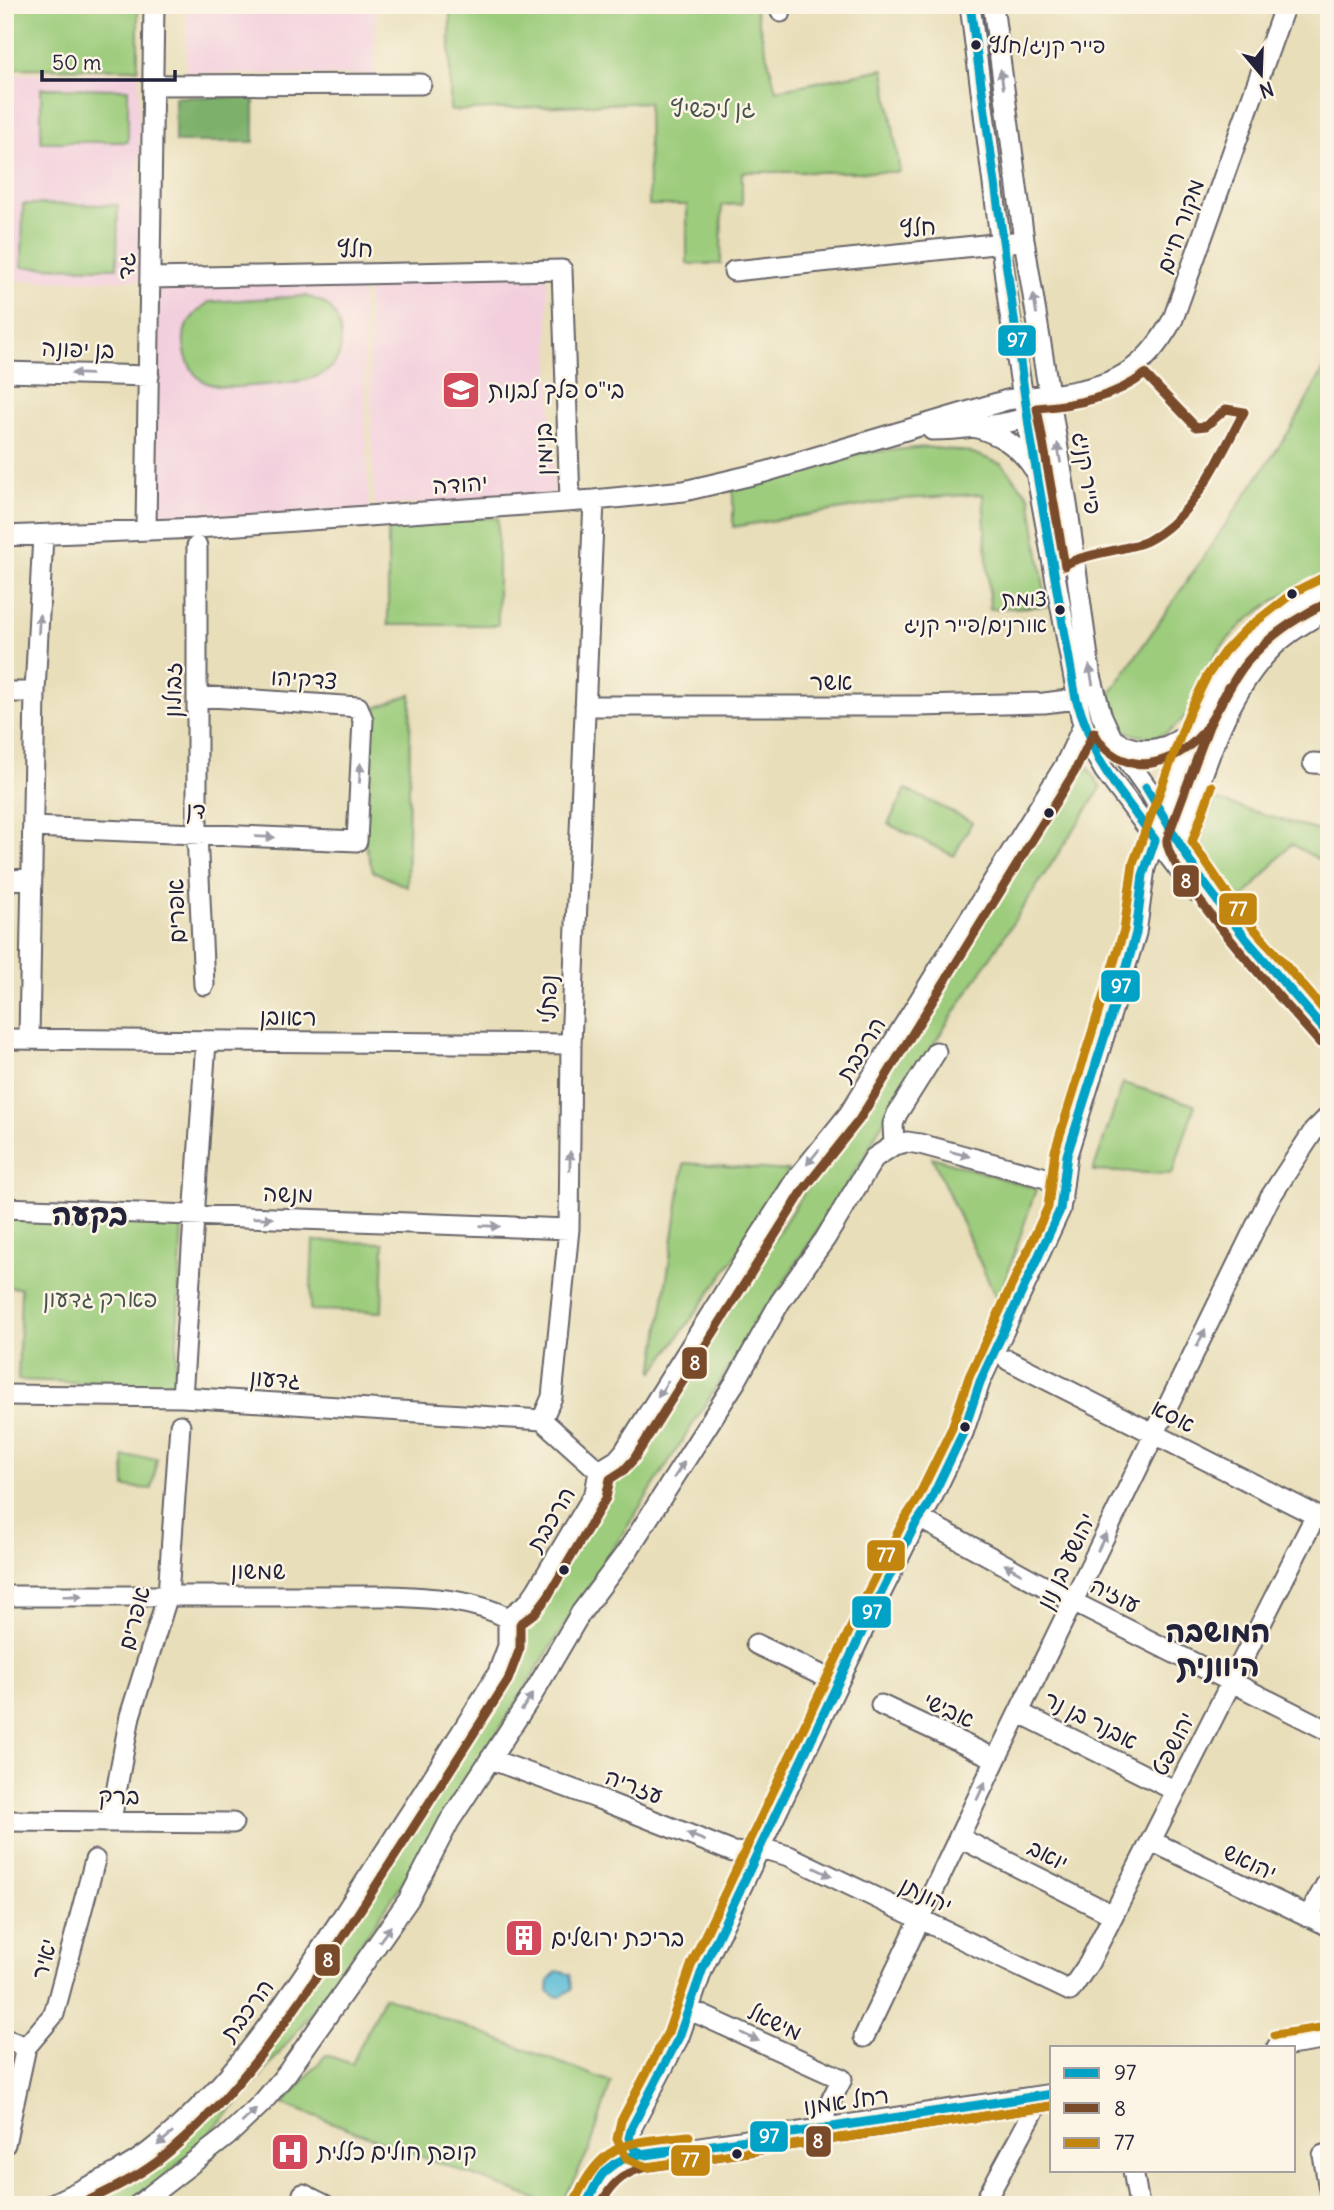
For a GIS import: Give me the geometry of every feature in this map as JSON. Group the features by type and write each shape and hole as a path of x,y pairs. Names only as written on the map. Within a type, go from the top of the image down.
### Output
{"street":[{"name":"גד","path":"146,528 154,5"},
{"path":"970,5 1026,417 1083,726 1104,770 1155,840 1209,906 1246,939 1329,1035"},
{"name":"פייר קניג","path":"993,5 1024,240 1050,395 1090,673 1101,714 1113,740 1163,814 1178,844 1246,939"},
{"name":"מקור חיים","path":"1050,395 1113,381 1140,364 1161,340 1172,319 1285,5"},
{"path":"153,85 421,84"},
{"name":"חלץ","path":"734,271 1024,240"},
{"name":"חלץ","path":"150,278 562,270"},
{"name":"בנימין","path":"562,270 570,501"},
{"name":"בן יפונה","path":"5,372 149,376"},
{"path":"1026,417 1050,395"},
{"name":"יהודה","path":"5,536 192,528 594,500 684,491 765,472 1023,397 1050,395"},
{"name":"יהודה","path":"910,429 973,427 1026,417"},
{"path":"973,427 998,435 1009,442 1019,449 1035,469"},
{"name":"נפתלי","path":"542,1420 552,1397 569,1229 570,1044 594,500"},
{"path":"29,1038 35,692 43,535"},
{"name":"זבולון","path":"197,546 197,834"},
{"path":"646,2155 632,2147 630,2133 679,2037 703,1968 838,1683 962,1433 981,1382 1062,1203 1067,1155 1127,966 1136,933 1142,882 1163,814 1200,718 1217,683 1233,660 1253,639 1301,602 1329,588"},
{"path":"1155,840 1178,844 1220,730 1243,684 1275,645 1300,625 1329,609"},
{"path":"5,692 35,692"},
{"name":"צדקיהו","path":"197,696 358,707 363,720 357,841"},
{"name":"אשר","path":"585,706 917,706 1044,703 1076,699"},
{"path":"1113,740 1133,750 1151,750 1181,738 1200,718"},
{"name":"הרכבת","path":"50,2205 122,2170 148,2153 207,2099 269,2024 311,1964 498,1673 508,1646 508,1618 528,1603 537,1590 595,1493 599,1471 617,1460 624,1452 794,1182 849,1114 1058,777 1083,726"},
{"name":"דן","path":"33,827 357,841"},
{"name":"אפרים","path":"197,834 204,985"},
{"path":"5,880 32,879"},
{"name":"ראובן","path":"5,1039 570,1044"},
{"path":"182,1397 206,1041"},
{"path":"894,1145 892,1124 936,1052"},
{"name":"יהושע בן נון","path":"864,2037 996,1759 1269,1199 1312,1132 1329,1116"},
{"path":"138,2205 226,2137 262,2103 287,2073 410,1899 449,1822 533,1694 580,1614 628,1550 736,1381 775,1310 817,1250 874,1158 894,1145 907,1142 920,1144 1041,1177 1054,1184 1062,1203"},
{"name":"מנשה","path":"5,1208 569,1229"},
{"name":"אסא","path":"1008,1360 1322,1519"},
{"name":"גדעון","path":"5,1395 182,1397 542,1420"},
{"path":"542,1420 599,1471"},
{"name":"אפרים","path":"110,1820 130,1716 168,1595 180,1425"},
{"name":"עוזיה","path":"919,1518 1073,1602 1329,1731"},
{"name":"יהושפט","path":"1070,1990 1089,1963 1232,1680 1322,1519"},
{"name":"שמשון","path":"5,1596 391,1595 439,1598 490,1610 508,1618"},
{"path":"756,1644 838,1683"},
{"name":"אבישי","path":"881,1705 996,1759"},
{"name":"אבנר בן נר","path":"1020,1713 1176,1791"},
{"name":"עזריה","path":"490,1759 733,1852 747,1853 760,1848"},
{"name":"ברק","path":"5,1821 233,1823"},
{"name":"יואב","path":"960,1838 1113,1915"},
{"name":"יהואש","path":"1151,1841 1329,1926"},
{"name":"יהונתן","path":"760,1848 789,1856 1070,1990"},
{"name":"יאיר","path":"5,2144 26,2047 54,2014 95,1860"},
{"path":"1308,1917 1329,1879"},
{"name":"מישאל","path":"688,2009 842,2079 826,2110 823,2129"},
{"path":"5,2039 26,2047"},
{"path":"1283,2046 1329,2039"},
{"path":"983,2205 1047,2095"},
{"name":"רחל אמנו","path":"586,2205 606,2171 624,2161 646,2155 1047,2095"},
{"path":"1329,2154 1323,2155 1329,2189"},
{"path":"1133,2172 1139,2205"},
{"path":"303,2194 325,2205"}],"shaded area":[{"path":"187,5 376,5 375,75 186,73"},
{"path":"139,73 140,280 5,281 5,74"},
{"name":"בי\"ס פלך לבנות","path":"547,274 554,499 374,505 367,280"},
{"path":"362,278 369,510 153,519 159,284"}],"green space":[{"path":"5,5 138,5 138,69 5,68"},
{"name":"גן ליפשיץ","path":"450,5 754,5 776,90 884,69 900,172 742,172 742,204 722,205 721,264 687,264 687,205 649,205 648,102 450,111"},
{"path":"41,88 128,89 128,142 41,142"},
{"path":"175,97 254,97 254,142 175,142"},
{"path":"23,204 118,205 117,268 22,267"},
{"path":"305,296 328,307 336,316 340,330 341,347 337,360 318,376 277,384 229,387 203,381 191,368 184,341 187,325 209,302"},
{"path":"1329,360 1329,571 1273,602 1224,643 1189,710 1170,731 1157,736 1142,736 1127,731 1118,722 1110,694 1290,430"},
{"path":"925,447 970,452 1002,464 1030,497 1047,606 990,609 983,494 904,499 733,527 733,486 833,456"},
{"path":"388,518 498,518 498,625 388,625"},
{"path":"411,694 407,887 373,871 365,843 371,710"},
{"path":"1080,754 1101,788 879,1128 867,1153 358,1949 282,2050 241,2099 202,2141 156,2184 121,2205 73,2205 108,2188 211,2102 512,1658 520,1619 540,1602 602,1509 606,1480 631,1461 857,1110"},
{"path":"906,789 972,822 954,856 888,824"},
{"path":"1215,800 1329,834 1329,865 1291,844 1240,902 1212,869 1203,848 1207,823"},
{"path":"1123,1083 1195,1105 1172,1174 1093,1171"},
{"path":"932,1157 1036,1189 998,1302"},
{"path":"684,1163 789,1171 742,1247 653,1373"},
{"name":"פארק גדעון","path":"5,1216 182,1223 175,1386 18,1380 21,1288 5,1287"},
{"path":"313,1241 384,1243 382,1312 310,1310"},
{"path":"124,1457 157,1458 152,1489 125,1487"},
{"path":"384,1996 611,2082 590,2148 561,2205 551,2205 283,2104 326,2055 352,2064"}],"water":[{"path":"557,1971 570,1974 572,1989 560,1997 548,1991 549,1979"}],"transit line":[{"name":"97","path":"970,5 1031,440 1076,699 1098,758 1155,840 1143,875 1136,933 1127,966 1067,1155 1060,1210 980,1382 963,1433 873,1609 703,1968 679,2037 632,2127 629,2138 635,2150 646,2155 1050,2094"},
{"name":"8","path":"1145,374 1196,427 1206,426 1226,409 1244,412 1204,484 1179,517 1164,530 1139,544 1079,559 1065,566 1037,408 1066,405 1107,395 1145,374"},
{"name":"77","path":"1050,2106 647,2167 627,2159 617,2139 621,2121 668,2032 692,1963 862,1604 952,1428 969,1377 1048,1207 1055,1151 1124,930 1133,864 1189,713 1207,676 1224,652 1244,631 1294,592 1324,577"},
{"name":"8","path":"79,2205 149,2168 190,2133 247,2072 298,2004 508,1680 520,1648 520,1624 536,1612 548,1596 606,1498 610,1479 634,1459 804,1189 859,1120 1075,771 1094,732 1110,753 1128,762 1154,763 1182,752 1204,730 1247,662 1285,628 1329,602"},
{"name":"8","path":"1228,687 1209,726 1167,839 1171,855 1206,909 1320,1043"},
{"name":"77","path":"1212,786 1192,842 1239,911 1329,1016"},
{"name":"97","path":"1146,787 1198,875 1246,939 1329,1035"},
{"name":"77","path":"1275,2035 1327,2027"},
{"name":"8","path":"600,2205 617,2181 643,2168 1050,2106"},
{"name":"77","path":"575,2200 597,2165 620,2148 649,2140 689,2136"},
{"name":"97","path":"586,2205 602,2175 620,2161 642,2154 690,2148"}],"place":[{"name":"פייר קניג/חלץ","path":"976,45"},
{"name":"בי\"ס פלך לבנות","path":"461,390"},
{"name":"צומת אורנים/פייר קניג","path":"1060,610"},
{"name":"בריכת ירושלים","path":"524,1938"},
{"name":"קופת חולים כללית","path":"290,2152"}],"district":[{"name":"בקעה","path":"90,1215"},
{"name":"המושבה היוונית","path":"1218,1649"}]}
